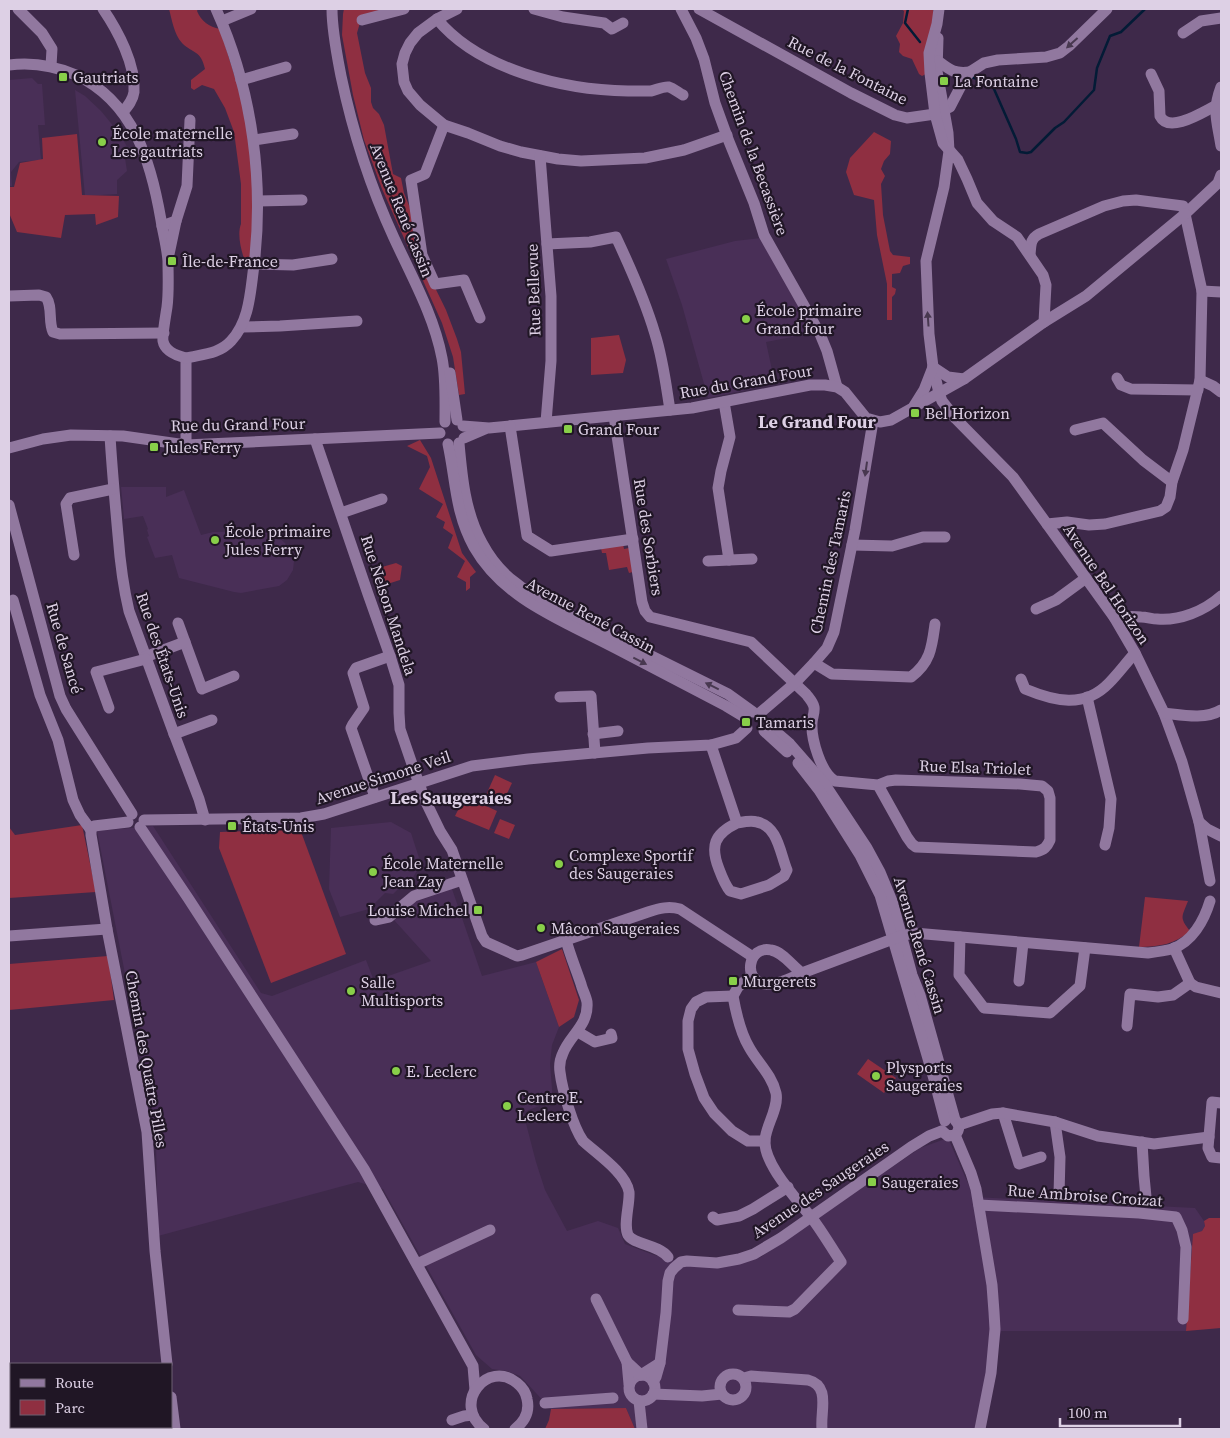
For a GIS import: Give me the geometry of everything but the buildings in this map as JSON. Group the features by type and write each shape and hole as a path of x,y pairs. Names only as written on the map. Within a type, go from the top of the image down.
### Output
{"street":[{"path":"18,9 42,33 52,49 51,66"},
{"path":"103,9 114,26 129,58 134,92 130,102 122,112"},
{"path":"9,65 39,64 68,72 88,81 106,95 122,112 144,151 158,202 167,258 168,304 163,342 166,348 174,354 186,358 205,355 219,350 230,342 242,327 250,298 258,201 254,140 241,80 222,21 216,9"},
{"path":"222,21 251,9"},
{"name":"Avenue René Cassin","path":"332,9 337,58 358,147 385,218 431,319 455,423 465,431 457,442 452,464 454,488 461,519 475,548 504,584 535,607 752,718"},
{"name":"Avenue René Cassin","path":"338,9 338,31 353,108 365,151 387,208 436,319 447,356 455,423"},
{"path":"362,20 404,9"},
{"path":"458,9 437,19 418,33 404,53 402,64 402,73 408,91 420,105 444,125 500,146 540,156 581,161 645,158 684,150 727,136"},
{"path":"534,9 563,17 604,23 612,29 623,23"},
{"name":"Chemin de la Becassière","path":"681,9 696,38 704,59 727,136 754,203 764,235 820,334 837,387"},
{"name":"Rue de la Fontaine","path":"699,9 851,93 895,115 907,118 940,112"},
{"path":"939,9 929,53 930,73 949,151 958,160 977,203 993,221 1018,236 1043,275 1046,285 1044,322"},
{"path":"940,112 950,106 970,72 984,63 998,60 1046,57 1060,53 1107,9"},
{"path":"1183,33 1201,21 1221,18"},
{"path":"437,19 459,41 483,56 530,76 586,89 628,91 669,87 683,95"},
{"path":"937,24 937,71 940,112"},
{"path":"938,62 951,71 959,73 970,72"},
{"path":"241,80 286,67"},
{"path":"1151,74 1159,91 1160,116 1168,123 1181,122 1215,106"},
{"path":"1221,87 1215,106 1221,146"},
{"path":"167,258 187,186 190,120"},
{"path":"444,125 424,174 411,180 422,255 435,284 469,280 480,318"},
{"path":"254,140 293,134"},
{"name":"Avenue Bel Horizon","path":"949,151 944,186 926,260 929,334 933,367 942,402 1013,477 1114,617 1135,654 1164,713 1182,762 1199,822 1210,881"},
{"name":"Rue Bellevue","path":"540,156 551,296 551,343 546,422"},
{"path":"873,421 892,420 959,382 1044,322 1086,296 1185,214 1218,183 1221,175"},
{"path":"258,201 302,200"},
{"path":"1030,255 1031,242 1034,237 1104,206 1136,200 1183,206 1202,291 1199,385 1183,450 1166,507 1160,511 1105,524 1067,522 1047,524"},
{"path":"162,226 176,221"},
{"path":"547,244 590,242 616,237 641,291 656,336 670,410"},
{"path":"254,264 293,264 332,259"},
{"path":"1202,291 1221,292"},
{"path":"9,296 39,295 46,297 49,301 50,326 53,332 60,334 164,333"},
{"path":"1046,304 1056,308 1068,308"},
{"path":"242,327 358,320"},
{"path":"186,358 186,445"},
{"path":"912,408 924,390 933,367 959,382"},
{"path":"1117,378 1120,385 1131,389 1199,385 1213,386 1221,392"},
{"path":"950,412 959,382"},
{"name":"Rue du Grand Four","path":"455,423 489,428 614,416 724,402 810,385 837,387 845,392 866,418 873,421"},
{"path":"724,402 730,437 718,488 729,560"},
{"name":"Rue des Sorbiers","path":"614,416 642,602 645,611 650,617 751,642 794,683"},
{"name":"Chemin des Tamaris","path":"752,718 794,683 814,663 827,648 834,632 864,484 873,421"},
{"path":"455,423 440,428 440,434 442,440 457,442"},
{"path":"1075,430 1103,423 1148,464 1172,482"},
{"path":"510,426 527,536 550,551 633,539"},
{"name":"Rue du Grand Four","path":"457,442 489,428"},
{"name":"Rue du Grand Four","path":"9,448 43,439 71,435 141,438 186,445 440,434"},
{"name":"Rue des États-Unis","path":"110,436 123,586 129,611 199,799 204,820"},
{"name":"Rue Nelson Mandela","path":"315,439 390,656 398,685 400,729 418,783 440,831 452,850 482,936 486,942 517,956 648,912 673,907 698,920 752,958"},
{"path":"74,555 66,502 70,498 114,489"},
{"path":"341,513 382,499"},
{"name":"Rue de Sancé","path":"9,505 60,696 130,818"},
{"path":"852,545 892,546 923,537 945,537"},
{"path":"708,561 752,559"},
{"path":"1036,609 1056,600 1086,578"},
{"path":"32,593 11,600 40,695 58,740 73,800 80,815 92,830 94,826 130,818 132,827 136,828 142,824 364,1170 473,1366 475,1390"},
{"path":"1114,617 1176,618 1207,606 1221,596"},
{"path":"178,623 202,689 234,676"},
{"path":"814,663 832,674 911,677 918,671 931,652 935,624"},
{"path":"110,708 96,672 146,658 185,642"},
{"path":"1021,679 1025,689 1058,701 1070,701 1094,695 1108,684 1135,654"},
{"path":"375,797 351,728 364,708 353,673 356,668 390,656"},
{"name":"Rue Elsa Triolet","path":"794,683 806,694 815,709 812,723 814,740 820,760 831,779 878,785 896,780 1042,786 1048,791 1050,798 1050,840 1048,846 1036,852 916,847 907,837 878,785"},
{"path":"560,697 591,696 595,753"},
{"path":"1087,697 1111,799 1109,828 1105,845"},
{"path":"1164,713 1204,716 1221,710"},
{"path":"767,717 766,728 757,734 750,731 752,718 767,717"},
{"name":"Avenue Simone Veil","path":"142,824 204,820 301,818 324,814 472,766 648,748 711,745 736,738 752,718"},
{"path":"174,734 212,720"},
{"name":"Avenue René Cassin","path":"766,728 790,744 824,783 867,848 892,901 898,938 920,995 934,1043 951,1127 971,1173 979,1205 992,1285 995,1329 991,1373 980,1429"},
{"path":"593,734 618,731"},
{"path":"711,745 737,823"},
{"path":"756,821 770,828 775,835 787,870 784,876 769,885 741,894 730,891 726,887 714,856 714,847 718,837 726,828 737,823 756,821"},
{"path":"1199,822 1207,829 1221,836"},
{"name":"Chemin des Quatre Pilles","path":"92,830 91,835 107,929 146,1132 155,1251 167,1363"},
{"path":"375,920 389,917 414,896 462,880"},
{"path":"802,973 778,952 767,949 761,950 752,958 750,966 752,976 760,983 778,982 914,933 1148,953 1174,948 1184,942 1197,929 1206,914 1210,902"},
{"path":"9,936 107,929"},
{"path":"960,938 959,975 984,1008 1050,1012 1080,986 1086,948"},
{"path":"566,940 587,1002 586,1013 578,1032 595,1042 612,1038 611,1034"},
{"path":"1019,981 1023,943"},
{"path":"1174,948 1190,983 1221,993"},
{"path":"778,982 784,972 786,960"},
{"path":"738,1310 790,1312 841,1262 811,1216 773,1168 767,1152 765,1141 775,1105 776,1094 765,1070 747,1045 741,1030 733,996 738,987 752,976"},
{"path":"1127,1026 1130,994 1158,997 1173,995 1190,983"},
{"path":"733,996 706,997 696,1002 691,1009 688,1021 688,1049 704,1098 714,1112 732,1131 748,1141 765,1141"},
{"name":"Avenue des Saugeraies","path":"578,1032 563,1051 560,1060 560,1071 579,1136 594,1152 619,1173 626,1184 629,1194 627,1230 629,1237 662,1250 668,1257 681,1262 717,1263 754,1254 929,1136 979,1118 1002,1113"},
{"path":"1221,1103 1212,1102 1208,1148 1212,1157 1221,1158"},
{"path":"1041,1157 1019,1164 1002,1113 1054,1122 1098,1136 1154,1144 1209,1137"},
{"path":"1054,1122 1060,1157 1059,1195"},
{"path":"1142,1142 1146,1198"},
{"path":"713,1217 717,1220 739,1216 788,1187"},
{"name":"Rue Ambroise Croizat","path":"979,1205 1139,1213 1176,1217 1182,1230 1186,1247 1183,1319"},
{"path":"417,1264 490,1230"},
{"path":"653,1382 660,1364 670,1273 668,1257"},
{"path":"670,1273 681,1262"},
{"path":"526,1394 545,1403 613,1398 648,1400 654,1394 655,1386 653,1382 648,1377 641,1375 627,1362 596,1299"},
{"path":"627,1362 629,1390 636,1400 642,1429"},
{"path":"613,1398 629,1385 634,1378 660,1364"},
{"path":"473,1366 515,1381 522,1387 526,1394 528,1409 518,1428"},
{"path":"744,1378 746,1391 741,1398 733,1400 722,1394 720,1390 722,1381 728,1375 736,1374 744,1378 751,1376 815,1382 823,1395 822,1429"},
{"path":"484,1429 472,1416 472,1398 475,1390 481,1383 489,1378 498,1376"},
{"path":"654,1394 702,1396 722,1394"},
{"path":"526,1416 545,1403"},
{"path":"172,1405 175,1429"},
{"path":"452,1420 464,1416 472,1416"}],"shaded area":[{"path":"32,78 38,84 42,84 45,125 38,125 41,160 19,162 11,172 12,186 9,186 9,80"},
{"name":"École maternelle Les gautriats","path":"75,90 85,96 101,111 119,133 129,150 125,158 127,171 117,180 117,194 85,196"},
{"name":"École primaire Grand four","path":"761,238 813,333 766,342 775,384 708,398 682,305 666,259 735,241"},
{"name":"École primaire Jules Ferry","path":"121,487 166,487 166,497 184,490 201,535 213,532 257,531 269,533 285,543 294,561 293,570 287,580 279,586 241,593 179,578 172,555 155,558 147,537 149,536 148,529 143,516 124,519"},
{"name":"École Maternelle Jean Zay","path":"391,822 411,833 421,864 412,879 403,884 393,894 385,893 369,909 340,917 329,889 331,828"},
{"path":"153,826 261,993 272,996 366,960 374,981 431,961 394,920 415,902 452,889 482,976 536,962 559,1027 552,1045 550,1064 553,1101 523,1112 545,1190 567,1231 598,1221 618,1228 625,1244 654,1255 700,1267 735,1264 761,1257 920,1148 948,1138 974,1197 1195,1208 1204,1221 1205,1226 1202,1231 1193,1235 1186,1331 1001,1331 985,1429 635,1429 626,1408 551,1409 520,1376 507,1371 492,1369 476,1355 383,1189 358,1182 158,1236 156,1145 151,1106 97,831"}],"green space":[{"path":"169,9 198,9 197,11 203,21 212,27 220,29 238,87 252,146 255,206 250,262 245,261 240,242 241,184 234,132 225,108 214,89 202,85 194,90 191,88 191,80 205,69 199,55 179,39"},
{"path":"344,9 393,9 362,16 357,33 365,73 371,88 371,102 384,125 393,174 401,178 404,193 412,213 419,255 446,310 461,352 465,394 459,395 453,357 442,323 382,189 364,140 353,95 342,35"},
{"path":"901,9 933,9 933,25 926,74 922,76 919,74 912,59 903,56 899,52 900,44 896,36 903,23 904,11"},
{"path":"874,132 891,141 890,154 884,161 881,169 885,176 881,184 883,215 890,251 893,255 910,257 910,264 903,266 900,273 892,274 892,287 896,289 892,297 892,320 887,320 887,284 877,235 874,200 854,195 846,172 850,158"},
{"path":"77,134 82,195 119,196 118,217 96,225 95,214 65,215 61,238 17,232 9,213 9,187 14,187 20,163 43,159 42,138"},
{"path":"619,335 626,360 623,373 591,375 591,338"},
{"path":"420,440 431,458 462,553 476,572 470,577 470,588 466,591 466,582 457,577 465,561 448,548 453,535 443,528 445,522 436,517 443,504 419,489 430,467 427,456 407,446"},
{"path":"623,544 624,549 629,548 633,572 629,573 627,567 609,570 606,553 602,553 601,548"},
{"path":"396,563 402,566 400,580 381,586 375,569"},
{"path":"495,775 512,783 503,802 486,795"},
{"path":"465,796 497,811 489,830 455,816"},
{"path":"500,819 515,825 509,839 494,833"},
{"path":"82,825 96,892 9,898 9,827 15,835"},
{"path":"300,829 346,954 271,983 219,848 220,832"},
{"path":"1145,897 1188,901 1184,910 1183,920 1190,931 1179,939 1166,944 1139,947"},
{"path":"562,949 579,1000 574,1017 559,1027 536,962"},
{"path":"108,956 114,1000 9,1010 9,964"},
{"name":"Plysports Saugeraies","path":"868,1059 896,1078 884,1093 857,1074"},
{"path":"1209,1218 1221,1218 1221,1328 1186,1331 1193,1234 1202,1231 1205,1226 1204,1221"},
{"path":"626,1408 635,1429 545,1429 551,1409"}],"waterway":[{"path":"908,9 905,23 920,42"},
{"path":"972,77 990,84 994,89 1020,152 1031,152 1055,128 1064,122 1094,90 1097,68 1110,36 1121,32 1145,9"}],"place":[{"name":"Gautriats","path":"63,77"},
{"name":"La Fontaine","path":"944,81"},
{"name":"École maternelle Les gautriats","path":"102,142"},
{"name":"Île-de-France","path":"172,261"},
{"name":"École primaire Grand four","path":"746,319"},
{"name":"Bel Horizon","path":"915,413"},
{"name":"Grand Four","path":"568,429"},
{"name":"Jules Ferry","path":"154,447"},
{"name":"École primaire Jules Ferry","path":"215,540"},
{"name":"Tamaris","path":"746,722"},
{"name":"États-Unis","path":"232,826"},
{"name":"Complexe Sportif des Saugeraies","path":"559,864"},
{"name":"École Maternelle Jean Zay","path":"373,872"},
{"name":"Louise Michel","path":"478,910"},
{"name":"Mâcon Saugeraies","path":"541,928"},
{"name":"Murgerets","path":"733,981"},
{"name":"Salle Multisports","path":"351,991"},
{"name":"E. Leclerc","path":"396,1071"},
{"name":"Plysports Saugeraies","path":"876,1076"},
{"name":"Centre E. Leclerc","path":"507,1106"},
{"name":"Saugeraies","path":"872,1182"}],"district":[{"name":"Le Grand Four","path":"817,421"},
{"name":"Les Saugeraies","path":"451,797"}]}
